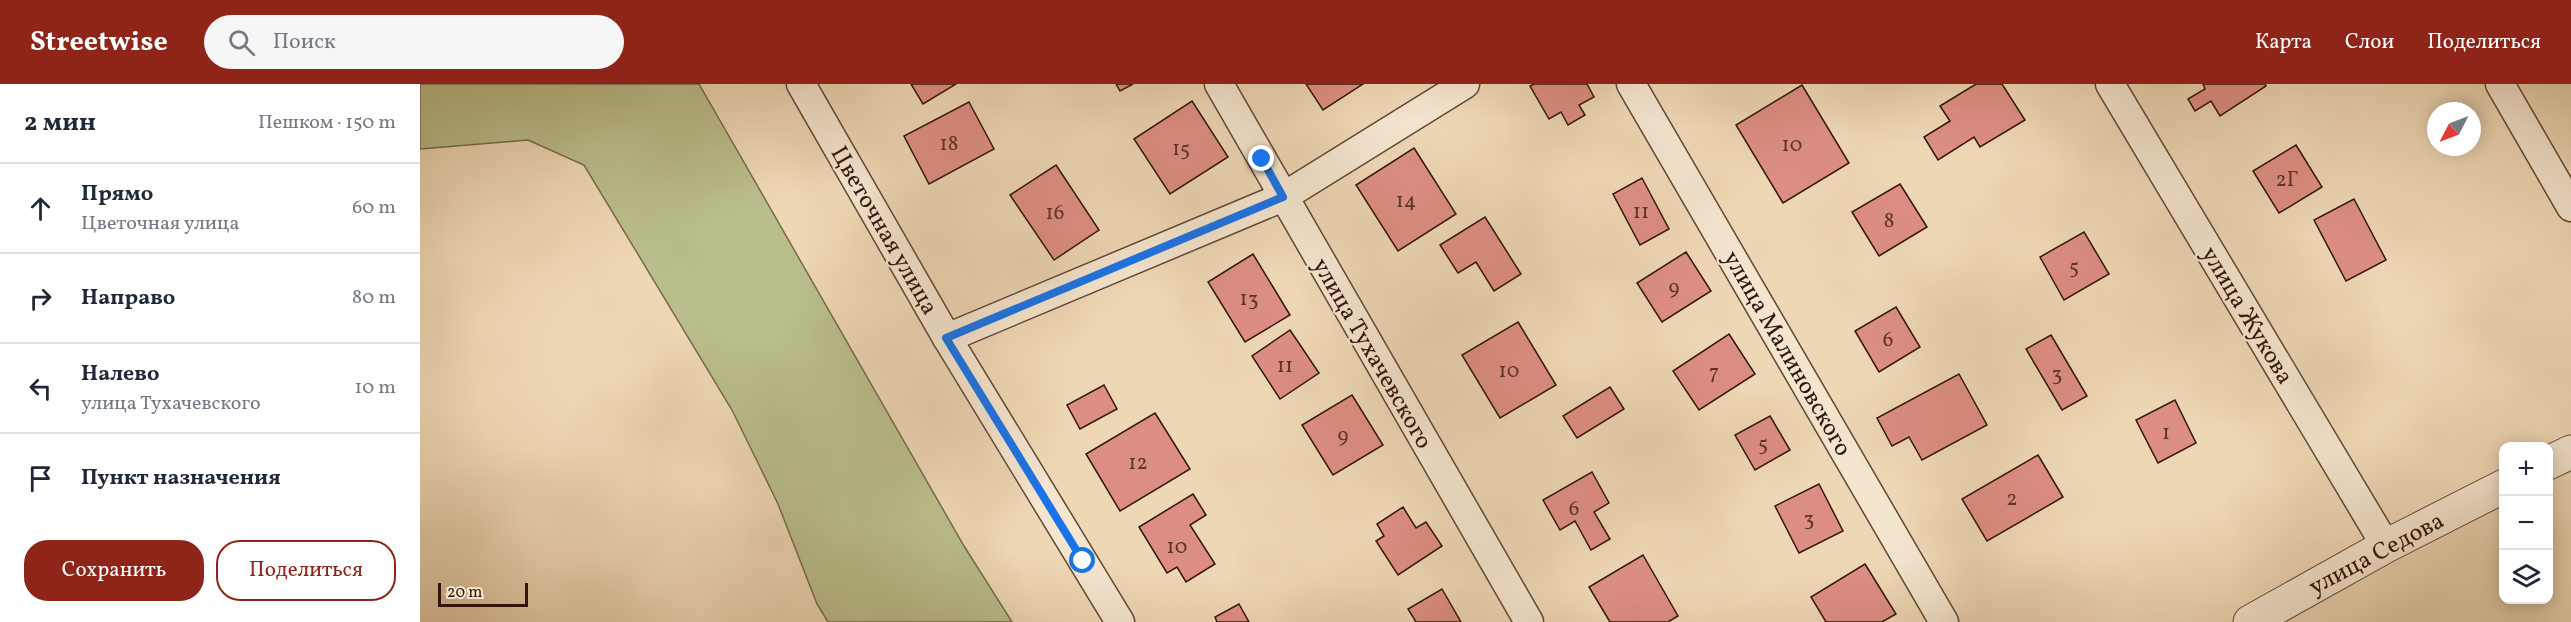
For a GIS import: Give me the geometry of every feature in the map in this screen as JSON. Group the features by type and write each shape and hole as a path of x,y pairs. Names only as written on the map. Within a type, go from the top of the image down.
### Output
{"street":[{"name":"Цветочная улица","path":"801,84 946,338 1120,622"},
{"name":"улица Тухачевского","path":"1219,84 1529,622"},
{"path":"946,338 1283,197 1465,84"},
{"name":"улица Малиновского","path":"1631,84 1944,622"},
{"name":"улица Жукова","path":"2110,84 2386,546"},
{"path":"2500,84 2571,207"},
{"path":"2553,461 2571,452"},
{"name":"улица Седова","path":"2250,622 2386,546 2499,489"}],"green space":[{"path":"420,84 699,84 964,546 1012,622 828,622 817,604 778,504 732,410 584,165 528,140 420,149"}],"building":[{"path":"911,84 956,84 923,104"},
{"path":"1116,84 1133,84 1120,91"},
{"path":"1306,84 1363,84 1323,110"},
{"path":"1534,84 1587,84 1594,97 1579,105 1585,115 1568,125 1561,112 1549,119 1530,86"},
{"path":"1976,84 2002,84 2025,120 1980,147 1974,137 1938,160 1924,137 1950,121 1940,106"},
{"path":"2203,84 2265,84 2266,86 2220,116 2211,101 2195,111 2188,99 2205,89"},
{"path":"1802,85 1849,163 1783,203 1736,125"},
{"path":"1192,101 1228,157 1170,194 1134,139"},
{"path":"969,102 994,149 929,184 904,136"},
{"path":"2296,145 2322,187 2279,213 2253,171"},
{"path":"1414,148 1456,214 1398,251 1356,185"},
{"path":"1056,165 1099,230 1054,260 1010,195"},
{"path":"1642,178 1669,229 1640,245 1613,194"},
{"path":"1900,184 1927,227 1879,256 1852,212"},
{"path":"2354,199 2386,260 2346,281 2314,220"},
{"path":"1485,217 1521,274 1494,291 1476,262 1458,273 1440,245"},
{"path":"2084,232 2109,274 2064,300 2040,257"},
{"path":"1686,252 1711,291 1662,322 1637,283"},
{"path":"1253,254 1290,315 1245,342 1208,282"},
{"path":"1896,307 1920,347 1879,372 1855,331"},
{"path":"1518,322 1556,385 1500,418 1462,355"},
{"path":"1290,330 1319,373 1280,399 1252,356"},
{"path":"1729,334 1755,374 1699,410 1673,371"},
{"path":"2051,335 2087,396 2062,410 2026,349"},
{"path":"1959,374 1987,425 1922,460 1909,437 1892,446 1877,418"},
{"path":"1104,385 1117,409 1080,429 1067,405"},
{"path":"1610,387 1624,409 1577,438 1563,416"},
{"path":"1352,395 1383,445 1333,475 1302,425"},
{"path":"2175,400 2196,443 2158,463 2136,420"},
{"path":"1155,413 1190,469 1120,511 1086,454"},
{"path":"1770,416 1790,450 1755,470 1735,435"},
{"path":"2038,455 2063,497 1987,541 1962,499"},
{"path":"1592,472 1609,503 1594,512 1610,539 1591,550 1575,521 1560,530 1543,500"},
{"path":"1819,484 1843,531 1799,553 1775,506"},
{"path":"1193,494 1206,515 1190,525 1215,564 1186,582 1177,567 1167,573 1139,527"},
{"path":"1403,507 1416,528 1426,522 1442,546 1398,575 1376,541 1384,536 1377,524"},
{"path":"1643,555 1678,616 1668,622 1610,622 1589,587"},
{"path":"1865,564 1896,614 1882,622 1826,622 1811,597"},
{"path":"1442,589 1461,622 1416,622 1408,609"},
{"path":"1239,604 1249,622 1217,622 1215,617"}],"route":[{"path":"1083,561 946,338 1283,197 1262,159"}]}
